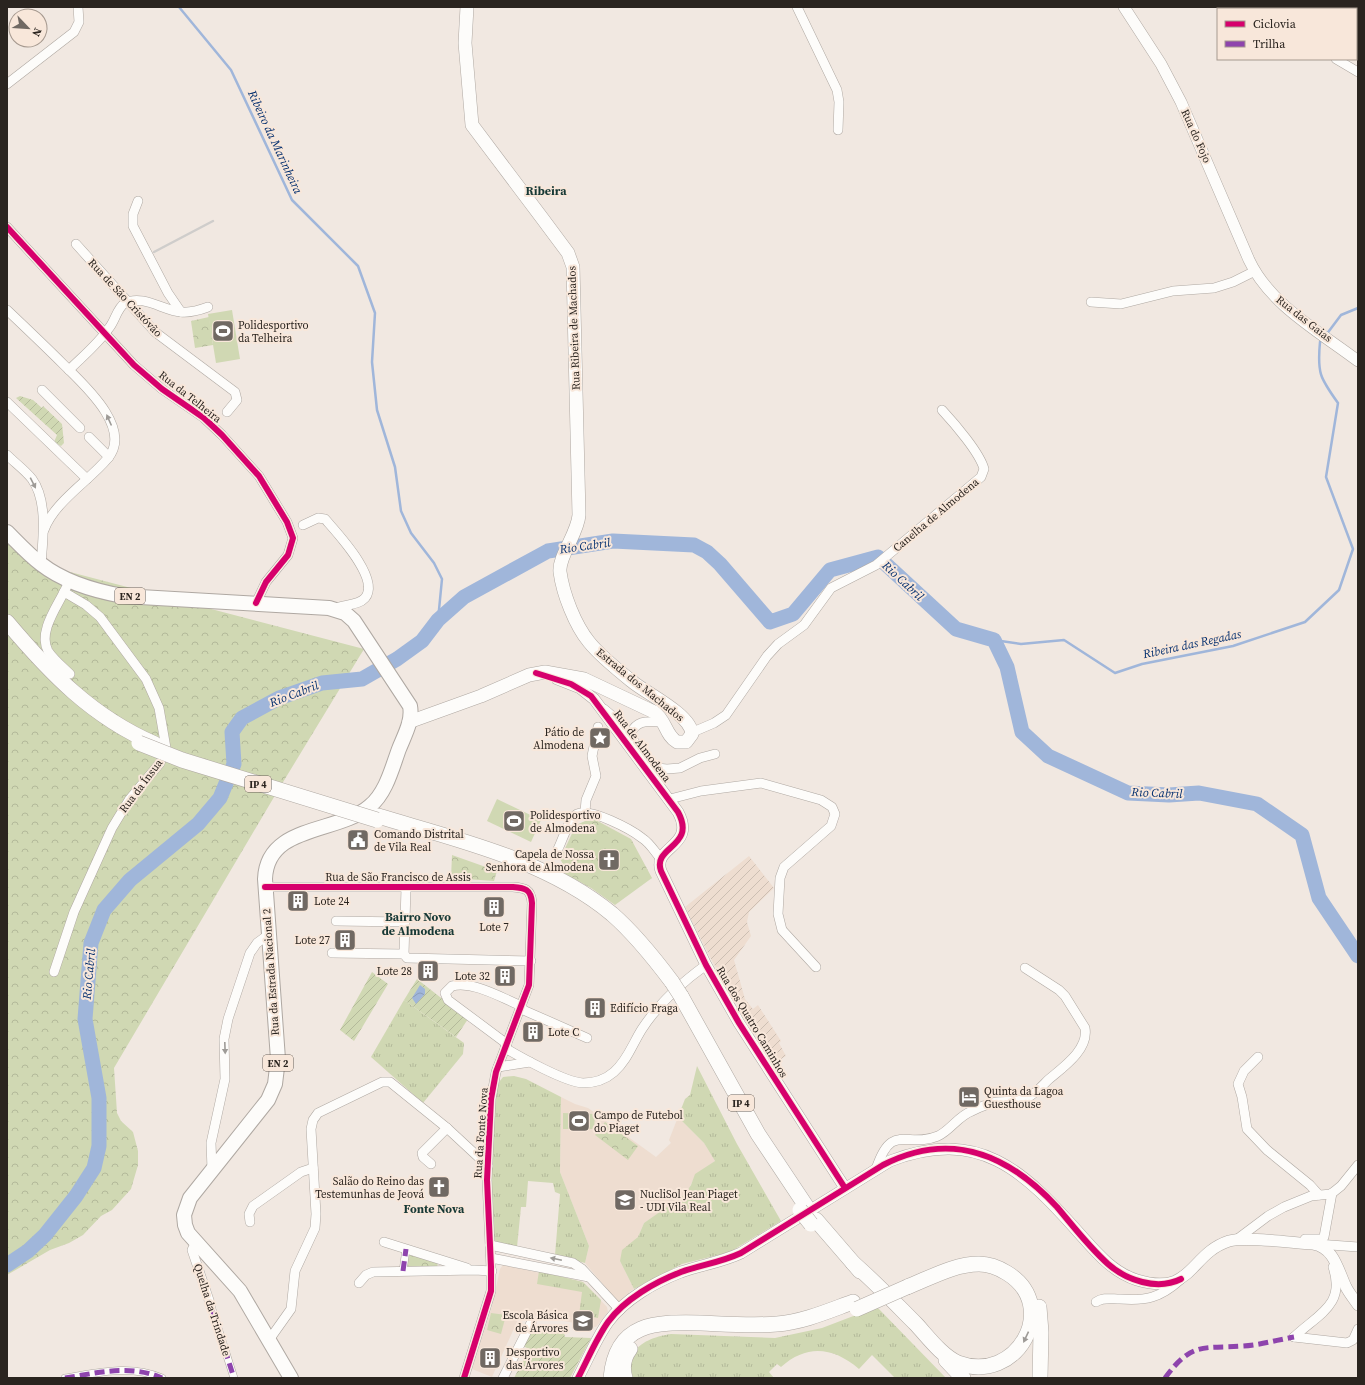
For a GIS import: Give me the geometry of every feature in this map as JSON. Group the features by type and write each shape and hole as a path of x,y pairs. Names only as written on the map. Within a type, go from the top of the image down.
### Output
{"highway":[{"name":"IP 4","path":"7,622 47,668 75,696 140,741 483,853 528,870 554,882 574,894 615,927 636,948 674,992 758,1134 813,1222 866,1288 955,1378"},
{"name":"IP 4","path":"7,632 62,691 102,722 182,760 378,818"},
{"name":"IP 4","path":"813,1222 963,1378"},
{"path":"625,1378 623,1366 628,1351 634,1344 647,1335 673,1330 776,1330 815,1323 905,1284 948,1262 965,1257 991,1257 1005,1262 1017,1269 1028,1281 1039,1306 1041,1332 1040,1378"},
{"path":"853,1263 880,1287 942,1350 957,1362 980,1368 1000,1364 1016,1353 1028,1334 1032,1312 1028,1301 1019,1283 1002,1270 980,1264 968,1265 905,1284"},
{"path":"611,1378 614,1362 620,1346 631,1334 646,1326 671,1323 753,1325 785,1323 855,1305"}],"main road":[{"name":"Rua Ribeira de Machados","path":"467,7 465,42 473,127 542,218 568,254 572,264 579,512 578,522 573,537 562,560"},
{"name":"EN 2","path":"7,532 67,586 123,596 224,601 334,609"},
{"name":"Estrada dos Machados","path":"410,722 481,696 536,673 552,673 584,679 654,712 664,722 671,737 677,742 687,741 693,732 689,725 675,711 634,683 588,641 578,626 569,603 560,572 562,560"},
{"name":"Rua da Estrada Nacional 2","path":"291,1378 240,1291 196,1242 185,1225 185,1210 192,1194 268,1100 276,1084 278,1059 265,887 267,863 273,853 282,844 299,836 356,815 375,802 384,787 410,722 411,709 405,696 356,624 348,615 334,609"}],"street":[{"path":"7,84 74,32 79,22 78,7"},
{"path":"797,7 837,90 840,110 838,130"},
{"name":"Rua do Fojo","path":"1124,7 1161,64 1181,102 1255,271"},
{"path":"1338,60 1358,72"},
{"path":"138,201 133,214 133,226 168,293 181,312"},
{"name":"Rua da Telheira","path":"7,227 134,365 162,389 204,418 222,435 259,476 287,522 292,535 291,548 266,582 256,603"},
{"name":"Rua de São Cristóvão","path":"76,244 126,303 158,335 234,391 237,395 237,400 227,412"},
{"path":"1091,302 1121,304 1174,291 1214,288 1233,282 1255,271"},
{"name":"Rua das Gaias","path":"1255,271 1264,285 1278,299 1358,361"},
{"path":"68,370 104,334 119,309 126,303 146,302 181,312 195,311 208,307"},
{"path":"7,310 98,401 108,418 114,433 114,440 108,457 54,513 44,530"},
{"path":"42,390 80,428"},
{"path":"7,402 87,479"},
{"name":"Canelha de Almodena","path":"693,732 714,723 726,715 767,656 778,644 804,625 831,588 882,560 980,478 984,473 983,465 978,457 955,424 942,410"},
{"path":"89,437 108,457"},
{"path":"7,455 34,482 42,506 44,530 41,564"},
{"path":"303,525 318,518 324,518 351,551 366,577 368,587 366,597 360,601 334,609"},
{"path":"67,586 49,623 46,643 52,656 70,674"},
{"name":"Rua da Ínsua","path":"54,972 74,912 112,828 129,800 160,763 166,748 159,708 146,679 100,617 67,586"},
{"name":"Rua de Almodena","path":"536,673 576,686 587,693 648,767 670,799 681,817 684,829 679,839 661,859"},
{"path":"599,706 620,721 630,734 648,767 680,768 700,758 715,754"},
{"path":"630,734 634,726 640,723 664,722"},
{"path":"586,812 586,800 596,776 591,758 598,727"},
{"path":"670,799 701,791 761,783 821,800 832,807 835,814 831,826 784,868 780,878 778,914 782,930 816,967"},
{"path":"558,849 574,817 580,813 586,812 601,817 639,836 645,840 661,859"},
{"name":"Rua dos Quatro Caminhos","path":"661,859 661,871 706,965 768,1069 845,1188"},
{"name":"Rua de São Francisco de Assis","path":"265,887 513,887 525,889 530,892"},
{"path":"404,954 406,888"},
{"name":"Rua da Fonte Nova","path":"464,1378 489,1302 492,1271 488,1166 490,1106 497,1070 529,985 532,903 530,892"},
{"path":"336,921 405,922"},
{"path":"212,1169 211,1143 225,1079 224,1039 230,1009 250,953 257,943 268,935"},
{"path":"332,953 404,954 408,958 416,959 531,961"},
{"path":"587,1038 470,986 452,986 445,993 448,1000 506,1046 530,1062 578,1082 593,1081 608,1076 619,1067 643,1027 666,999 682,983 706,965"},
{"path":"876,1169 884,1149 888,1144 900,1139 937,1136 972,1110 995,1102 1023,1100 1031,1096 1061,1069 1079,1050 1086,1034 1085,1028 1065,996 1051,984 1025,968"},
{"path":"1258,1056 1244,1071 1238,1084 1242,1097 1246,1127 1251,1135 1267,1150 1310,1185 1319,1195"},
{"path":"497,1070 530,1062"},
{"path":"270,1340 291,1308 295,1271 315,1228 314,1168 311,1130 315,1116 321,1111 382,1082 390,1082 398,1086 447,1128 488,1166"},
{"path":"432,1164 423,1157 422,1153 447,1128"},
{"path":"578,1378 603,1330 620,1310 634,1298 670,1277 742,1253 876,1169 899,1158 926,1151 954,1149 981,1153 1002,1162 1031,1183 1056,1207 1103,1259 1115,1269 1135,1280 1156,1284 1171,1283 1181,1279"},
{"path":"1297,1243 1304,1240 1324,1238 1332,1193 1358,1165"},
{"path":"250,1222 249,1214 252,1206 302,1172 314,1168"},
{"path":"1096,1302 1106,1298 1134,1300 1154,1297 1166,1292 1218,1246 1236,1240 1268,1216 1284,1207 1310,1196 1332,1193"},
{"path":"1236,1240 1358,1247"},
{"name":"Quelha da Trindade","path":"196,1242 192,1250 234,1378"},
{"path":"384,1242 474,1270"},
{"path":"1317,1244 1326,1248 1331,1254 1346,1288 1358,1305"},
{"path":"1317,1244 1330,1258 1336,1276 1337,1290 1328,1308 1294,1337 1347,1343 1353,1340 1358,1329"},
{"path":"490,1245 573,1263 580,1267 620,1310"},
{"path":"403,1272 406,1249"},
{"path":"491,1258 589,1277"},
{"path":"359,1283 370,1273 474,1270 492,1271"},
{"path":"503,1378 532,1321"},
{"path":"65,1378 120,1370 142,1371 162,1378"}],"shaded area":[{"path":"749,856 774,888 749,912 747,922 751,936 734,960 745,999 753,1009 758,1005 781,1041 779,1043 786,1056 773,1064 712,961 685,907"},
{"name":"NucliSol Jean Piaget - UDI Vila Real","path":"561,1097 575,1104 588,1108 656,1157 671,1143 669,1140 678,1117 704,1143 715,1161 696,1174 689,1188 681,1198 644,1223 638,1237 620,1261 634,1289 629,1292 630,1296 620,1304 585,1263 589,1246 560,1172"},
{"name":"Escola Básica de Árvores","path":"503,1265 583,1282 607,1307 608,1312 596,1327 521,1313 492,1377 472,1369 492,1306 500,1269"}],"green space":[{"name":"Polidesportivo da Telheira","path":"232,310 240,359 216,363 208,314"},
{"path":"209,317 213,345 195,348 191,321"},
{"path":"20,396 33,400 42,408 43,406 62,424 64,443 61,446 54,442 57,435 16,398"},
{"path":"7,541 28,561 364,649 277,792 114,1068 117,1113 121,1121 133,1132 138,1151 138,1165 131,1189 112,1210 101,1216 83,1235 69,1243 50,1250 7,1275"},
{"name":"Polidesportivo de Almodena","path":"497,799 541,820 531,842 487,821"},
{"path":"592,818 631,839 652,878 615,905 591,888 560,871 563,864 560,859 576,825"},
{"path":"452,855 497,871 494,881 451,878"},
{"path":"372,972 388,984 354,1041 340,1030"},
{"path":"417,979 468,1019 456,1037 404,1000"},
{"path":"404,1000 464,1043 463,1054 423,1103 371,1057"},
{"path":"697,1066 737,1144 781,1221 730,1252 682,1264 634,1289 620,1261 622,1250 638,1237 644,1223 684,1195 691,1185 695,1174 715,1161 704,1143 678,1117 685,1099 690,1095"},
{"path":"514,1076 526,1079 561,1097 560,1172 589,1246 585,1263 555,1255 560,1194 555,1192 553,1183 528,1181 526,1207 521,1207 517,1247 493,1242 491,1175 496,1086 503,1077"},
{"name":"Campo de Futebol do Piaget","path":"563,1113 595,1114 594,1129 563,1129"},
{"path":"605,1122 638,1146 628,1160 595,1135"},
{"path":"409,1253 438,1263 437,1267 406,1268"},
{"path":"539,1271 583,1282 601,1300 598,1318 579,1315 582,1292 537,1284"},
{"path":"877,1307 946,1378 895,1378 872,1355 859,1369 840,1356 820,1351 800,1355 781,1367 777,1364 769,1372 774,1378 630,1378 631,1355 639,1346 648,1340 671,1334 775,1338 822,1328"},
{"path":"491,1313 506,1315 501,1334 487,1330"},
{"path":"531,1330 564,1333 565,1337 591,1338 570,1378 514,1378 529,1349 523,1346"}],"water":[{"path":"420,985 425,989 425,994 416,1004 412,998"}],"waterway":[{"name":"Ribeiro da Marinheira","path":"179,7 231,70 292,200 358,266 375,313 372,362 377,410 395,467 401,511 411,533 434,563 442,579 438,620"},
{"name":"Ribeira das Regadas","path":"1326,335 1341,315 1358,308"},
{"name":"Ribeira das Regadas","path":"994,640 1021,644 1064,640 1115,673 1142,664 1233,646 1305,622 1339,590 1353,549 1326,477 1338,403 1321,375 1319,352 1320,342 1323,339"},
{"name":"Rio Cabril","path":"7,1265 28,1251 45,1235 76,1196 94,1168 99,1146 99,1098 85,1019 91,943 104,910 130,880 198,824 220,798 234,764 232,732 242,718 279,698 322,683 362,679 397,659 422,641 438,620 464,597 548,551 613,541 694,545 707,552 720,564 770,622 793,614 830,570 878,557 956,629 994,640 1007,667 1022,732 1048,756 1128,793 1169,795 1199,793 1257,804 1302,835 1319,898 1358,956"}],"railway":[{"path":"154,252 213,221"}],"marked path":[{"path":"403,1271 406,1249"},
{"path":"211,1306 234,1378"},
{"path":"1165,1378 1174,1366 1183,1358 1191,1352 1199,1349 1262,1344 1294,1337"},
{"path":"65,1378 114,1371 138,1371 162,1378"}],"cycle path":[{"path":"7,227 134,365 162,389 204,418 222,435 259,476 287,522 293,538 288,555 266,582 256,603"},
{"path":"536,673 571,684 591,696 678,812 682,824 682,832 679,839 663,856 660,863 661,871 706,965 739,1023 845,1188"},
{"path":"265,887 513,887 521,888 529,892 532,903 529,985 496,1072 491,1099 487,1180 491,1291 464,1378"},
{"path":"578,1378 608,1322 623,1306 641,1292 681,1272 741,1253 883,1165 908,1155 932,1149 955,1149 977,1153 998,1161 1019,1173 1057,1207 1081,1236 1108,1264 1124,1275 1152,1284 1162,1284 1181,1279"}],"place":[{"name":"Polidesportivo da Telheira","path":"223,331"},
{"name":"Pátio de Almodena","path":"600,738"},
{"name":"Polidesportivo de Almodena","path":"514,821"},
{"name":"Comando Distrital de Vila Real","path":"358,840"},
{"name":"Capela de Nossa Senhora de Almodena","path":"609,860"},
{"name":"Lote 24","path":"298,901"},
{"name":"Lote 7","path":"494,907"},
{"name":"Lote 27","path":"345,940"},
{"name":"Lote 28","path":"428,971"},
{"name":"Lote 32","path":"505,976"},
{"name":"Edifício Fraga","path":"595,1008"},
{"name":"Lote C","path":"533,1032"},
{"name":"Quinta da Lagoa Guesthouse","path":"969,1097"},
{"name":"Campo de Futebol do Piaget","path":"579,1121"},
{"name":"Salão do Reino das Testemunhas de Jeová","path":"439,1187"},
{"name":"NucliSol Jean Piaget - UDI Vila Real","path":"625,1200"},
{"name":"Escola Básica de Árvores","path":"583,1321"},
{"name":"Desportivo das Árvores","path":"490,1358"}],"district":[{"name":"Ribeira","path":"546,191"},
{"name":"Bairro Novo de Almodena","path":"418,924"},
{"name":"Fonte Nova","path":"434,1209"}]}
